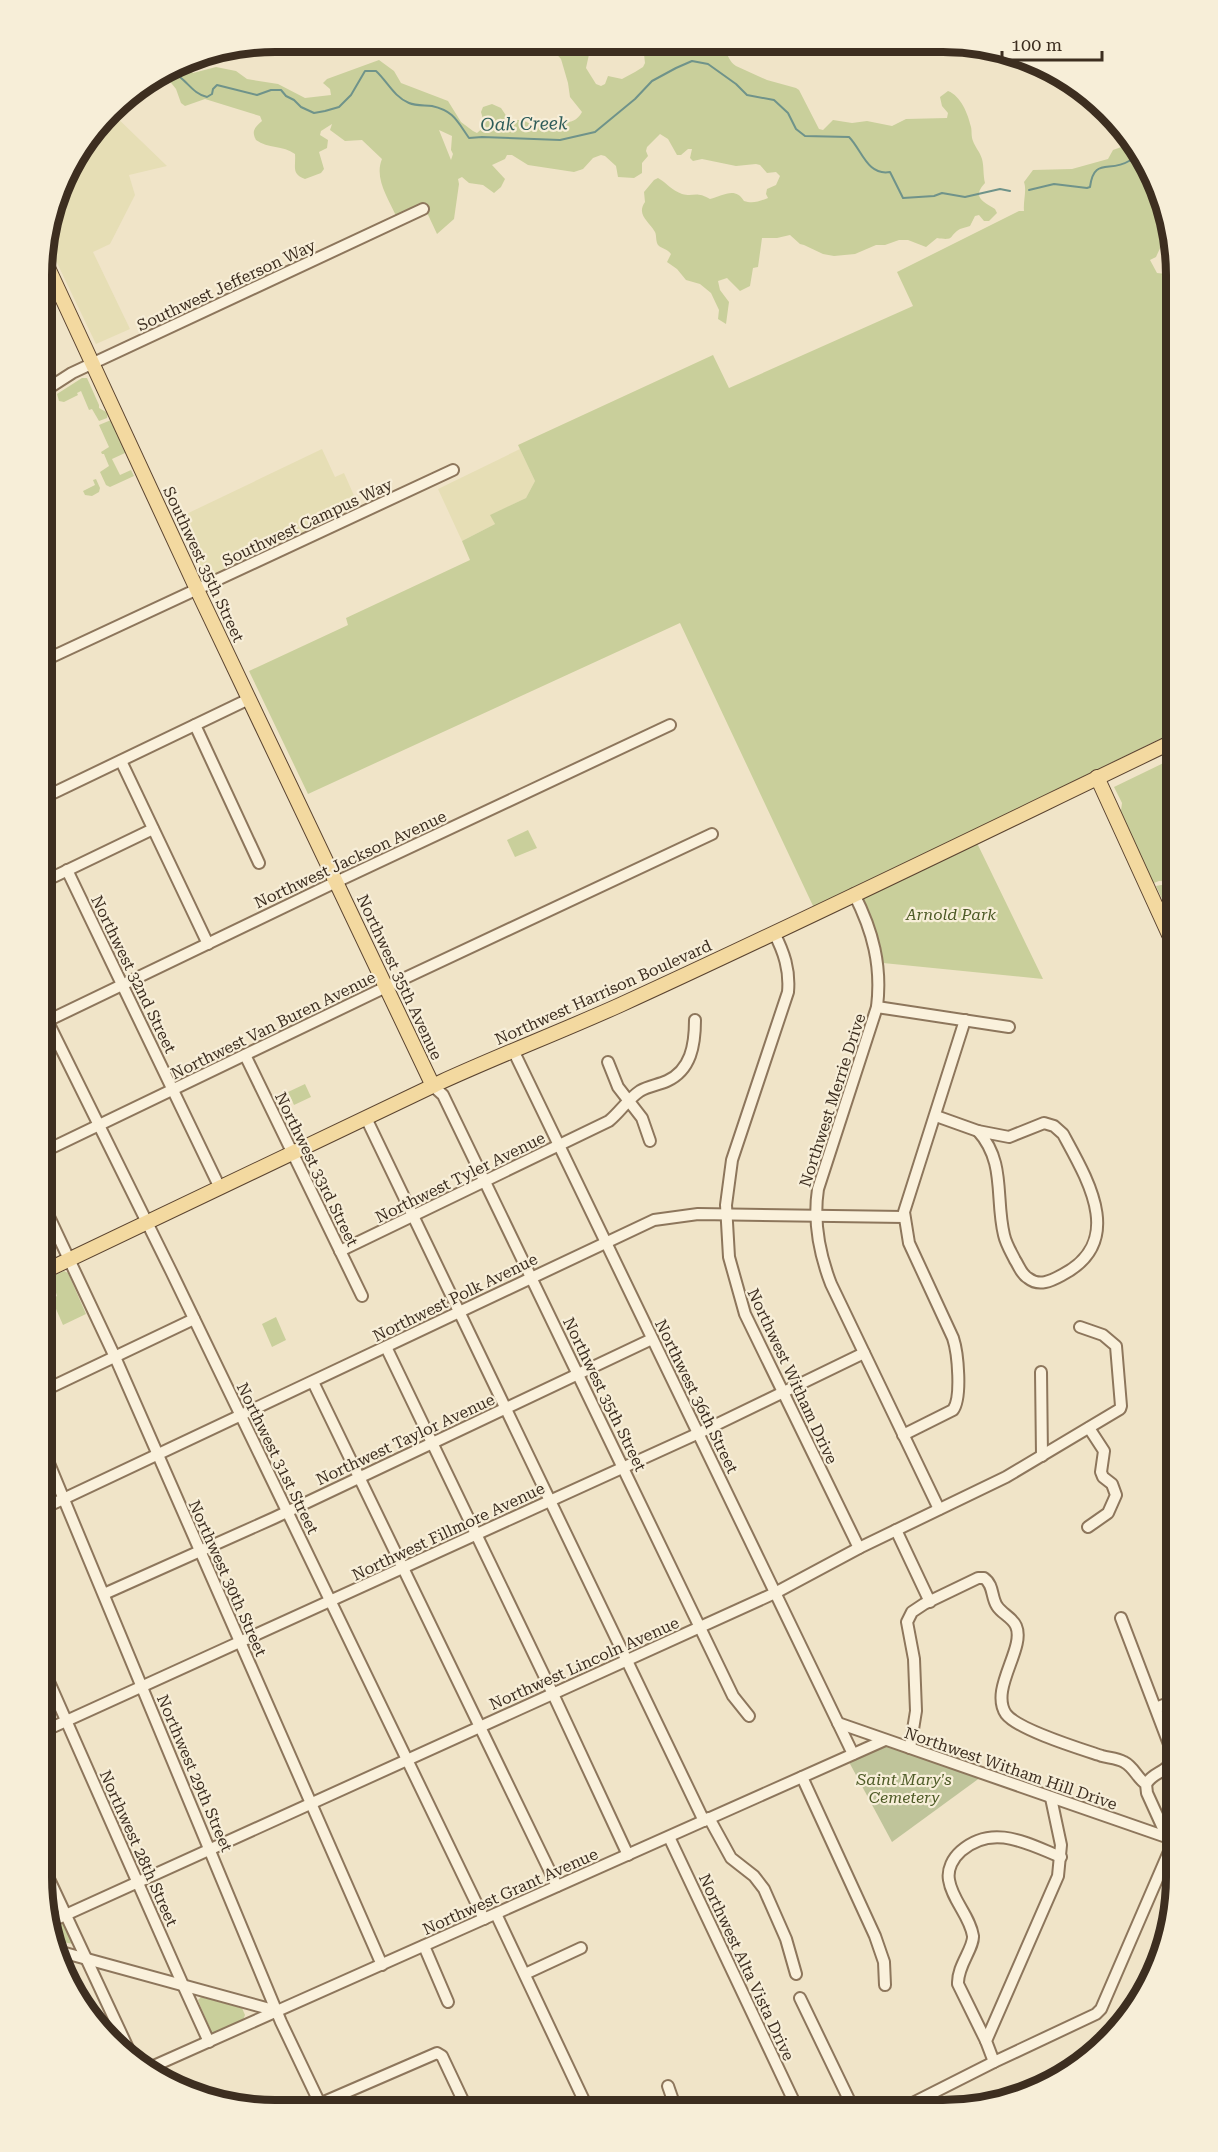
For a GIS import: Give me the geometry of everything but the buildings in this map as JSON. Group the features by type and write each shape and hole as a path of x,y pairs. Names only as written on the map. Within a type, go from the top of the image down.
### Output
{"main road":[{"name":"Southwest 35th Street","path":"52,276 197,590 336,882"},
{"name":"Northwest Harrison Boulevard","path":"52,1268 366,1118 438,1090 513,1050 574,1026 774,933 1166,745"},
{"path":"1097,777 1166,928"},
{"name":"Northwest 35th Avenue","path":"336,882 438,1090"}],"street":[{"name":"Southwest Jefferson Way","path":"52,387 72,373 423,209"},
{"name":"Southwest Campus Way","path":"52,657 453,470"},
{"path":"52,794 249,699"},
{"path":"195,724 259,863"},
{"name":"Northwest Jackson Avenue","path":"52,1016 122,985 670,725"},
{"path":"121,761 208,944"},
{"path":"52,878 153,829"},
{"name":"Northwest Van Buren Avenue","path":"52,1148 386,987 712,834"},
{"name":"Northwest 32nd Street","path":"67,870 220,1188"},
{"name":"Northwest Merrie Drive","path":"854,894 867,921 876,949 879,981 877,1007 818,1189 815,1215 821,1260 939,1509"},
{"name":"Northwest Witham Drive","path":"774,933 786,959 788,992 732,1160 726,1214 729,1257 740,1303 859,1548"},
{"path":"877,1007 1009,1027"},
{"path":"630,1101 642,1090 673,1078 685,1066 692,1052 695,1020"},
{"path":"903,1434 952,1410 958,1402 957,1349 909,1243 904,1217 965,1020"},
{"name":"Northwest 31st Street","path":"52,1035 147,1222 484,1919"},
{"name":"Northwest 36th Street","path":"513,1050 853,1755"},
{"name":"Northwest 33rd Street","path":"245,1055 362,1296"},
{"path":"608,1062 618,1087 642,1118 651,1142"},
{"name":"Northwest 35th Street","path":"438,1090 485,1182 733,1696 749,1716"},
{"name":"Northwest Tyler Avenue","path":"340,1251 609,1121 630,1101"},
{"path":"936,1116 978,1131 1007,1136"},
{"path":"366,1118 627,1660 707,1820 731,1858 754,1876 764,1889 786,1939 796,1974"},
{"path":"978,1131 994,1156 1004,1234 1022,1273 1033,1281 1043,1283 1070,1271 1084,1260 1089,1252 1095,1240 1098,1224 1094,1200 1066,1139 1058,1128 1048,1123 1041,1123 1007,1136 994,1156"},
{"name":"Northwest Polk Avenue","path":"52,1504 654,1220 698,1214 904,1217"},
{"name":"Northwest 30th Street","path":"52,1222 115,1357 382,1965"},
{"path":"52,1387 194,1319"},
{"name":"Northwest Lincoln Avenue","path":"57,1919 775,1593 859,1548 1006,1477 1120,1409 1116,1347 1103,1335 1080,1327"},
{"name":"Northwest Taylor Avenue","path":"104,1594 200,1552 652,1338"},
{"path":"386,1347 628,1855"},
{"name":"Northwest Fillmore Avenue","path":"52,1727 699,1433 864,1353"},
{"path":"1041,1372 1042,1456"},
{"path":"313,1382 557,1886"},
{"path":"1088,1527 1108,1513 1116,1495 1114,1487 1103,1477 1101,1472 1104,1451 1089,1428"},
{"name":"Northwest 29th Street","path":"52,1472 314,2100"},
{"path":"896,1530 930,1602"},
{"path":"910,1748 916,1711 914,1659 907,1622 915,1609 978,1578 987,1580 997,1606 1010,1617 1017,1628 1017,1641 1003,1689 1002,1706 1011,1720 1047,1736 1126,1762 1146,1784"},
{"path":"1121,1617 1166,1736"},
{"name":"Northwest 28th Street","path":"52,1689 209,2042"},
{"path":"1156,1708 1166,1704"},
{"name":"Northwest Witham Hill Drive","path":"838,1723 1166,1837"},
{"name":"Northwest Grant Avenue","path":"156,2065 885,1740"},
{"path":"1166,1769 1150,1778 1146,1784 1146,1792 1166,1828"},
{"path":"802,1777 875,1936 885,1962 885,1985"},
{"path":"986,2041 1058,1876 1060,1857 1058,1829 1051,1798"},
{"name":"Northwest Alta Vista Drive","path":"669,1837 793,2100"},
{"path":"994,2062 958,1984 958,1974 973,1939 949,1880 950,1869 953,1860 968,1846 995,1837 1018,1839 1060,1857"},
{"path":"919,2100 1101,2009 1166,1853"},
{"path":"53,1887 125,2041"},
{"path":"496,1914 584,2100"},
{"path":"424,1946 448,2002"},
{"path":"525,1974 581,1948"},
{"path":"66,1953 277,2011"},
{"path":"800,1998 849,2100"},
{"path":"252,2005 253,2022"},
{"path":"332,2100 435,2053 442,2056 463,2100"},
{"path":"668,2086 673,2100"}],"shaded area":[{"path":"118,118 167,166 129,175 135,195 110,244 93,252 130,329 96,344 53,255 54,246 60,217 75,177 90,151"},
{"path":"322,449 335,477 344,473 356,500 345,505 349,514 206,580 178,518"},
{"path":"520,449 535,481 526,498 491,515 495,524 462,541 438,489"}],"green space":[{"path":"554,52 590,52 586,68 596,84 601,86 605,84 608,76 622,79 643,67 644,54 646,52 725,52 736,66 767,80 799,90 819,129 823,130 833,120 852,123 867,121 892,126 906,119 947,118 948,113 942,106 940,97 948,91 957,97 963,106 970,122 973,141 982,159 985,183 979,192 980,198 997,213 989,221 984,221 979,215 975,216 970,226 960,229 949,238 937,238 926,247 908,240 899,240 885,245 876,245 855,254 834,256 800,244 790,235 762,238 758,267 753,268 750,286 740,291 727,278 718,281 720,290 729,302 726,324 718,319 719,310 711,293 700,284 686,280 667,262 671,254 660,247 655,232 644,218 642,211 645,202 644,192 658,178 675,191 686,195 701,195 710,199 733,193 744,201 756,202 768,198 767,189 776,185 780,176 776,172 767,173 756,164 736,166 702,159 693,161 690,158 692,149 677,155 668,139 660,134 647,147 648,156 642,163 642,173 634,178 618,177 616,166 601,155 593,158 583,169 574,172 528,165 512,155 507,155 505,159 492,165 505,179 494,193 483,185 469,183 462,177 458,179 454,219 437,234 423,204 396,216 381,181 382,159 362,140 345,141 330,130 332,124 321,131 320,135 328,140 327,148 319,152 324,169 321,173 305,179 296,172 295,154 256,140 254,132 262,121 260,116 205,99 185,106 168,80 189,70 193,73 216,67 236,71 247,79 278,84 305,98 331,95 330,89 323,83 327,79 379,60 394,71 401,83 448,101 461,122 477,133 485,126 481,112 483,107 492,104 501,108 509,120 523,120 532,125 575,120 582,112 570,97 561,59","holes":["439,130 452,136 453,154 451,160"]},
{"path":"1124,146 1143,177 1158,217 1164,244 1156,257 1150,260 1157,273 1166,275 1166,736 814,908 680,623 308,794 249,671 348,625 346,618 470,560 462,541 495,524 490,515 526,498 535,481 518,445 713,355 729,388 913,306 897,272 1019,211 1024,211 1024,182 1033,170 1072,169 1108,159 1113,150"},
{"path":"82,378 87,378 99,408 108,413 107,418 99,421 92,409 89,410 81,391 64,402 59,401 57,394"},
{"path":"111,420 125,450 125,453 112,459 120,475 131,470 134,476 110,487 106,485 100,472 109,466 101,452 109,447 99,425"},
{"path":"96,479 100,488 99,492 92,496 85,495 83,491 95,485 93,480"},
{"path":"1166,762 1166,881 1154,883 1147,872 1121,811 1122,803 1114,787"},
{"path":"528,830 537,848 515,857 507,840"},
{"name":"Arnold Park","path":"976,841 1043,979 883,963 878,939 862,895"},
{"path":"1166,885 1166,908 1156,886"},
{"path":"305,1084 311,1097 294,1105 288,1092"},
{"path":"64,1271 68,1273 86,1314 63,1325 52,1299 57,1296 52,1285 52,1277"},
{"path":"276,1317 286,1340 272,1347 262,1324"},
{"name":"Saint Mary's Cemetery","path":"883,1745 981,1777 892,1842 849,1762"},
{"path":"62,1922 73,1944 62,1942 58,1924"},
{"path":"201,1997 242,2008 245,2015 243,2020 212,2033 198,2000"}],"waterway":[{"name":"Oak Creek","path":"177,75 196,92 207,97 212,94 217,85 257,95 271,90 281,90 301,107 314,113 339,107 351,95 365,71 376,71 395,93 409,103 432,106 450,114 469,138 560,140 595,132 635,99 652,81 692,61 708,64 747,95 774,100 788,113 796,129 805,136 849,137 870,166 882,172 890,172 903,198 934,196 942,193 965,197 1000,189 1010,191"},
{"name":"Oak Creek","path":"1029,190 1054,184 1087,188 1090,187 1092,178 1099,169 1122,164 1132,158"}]}
